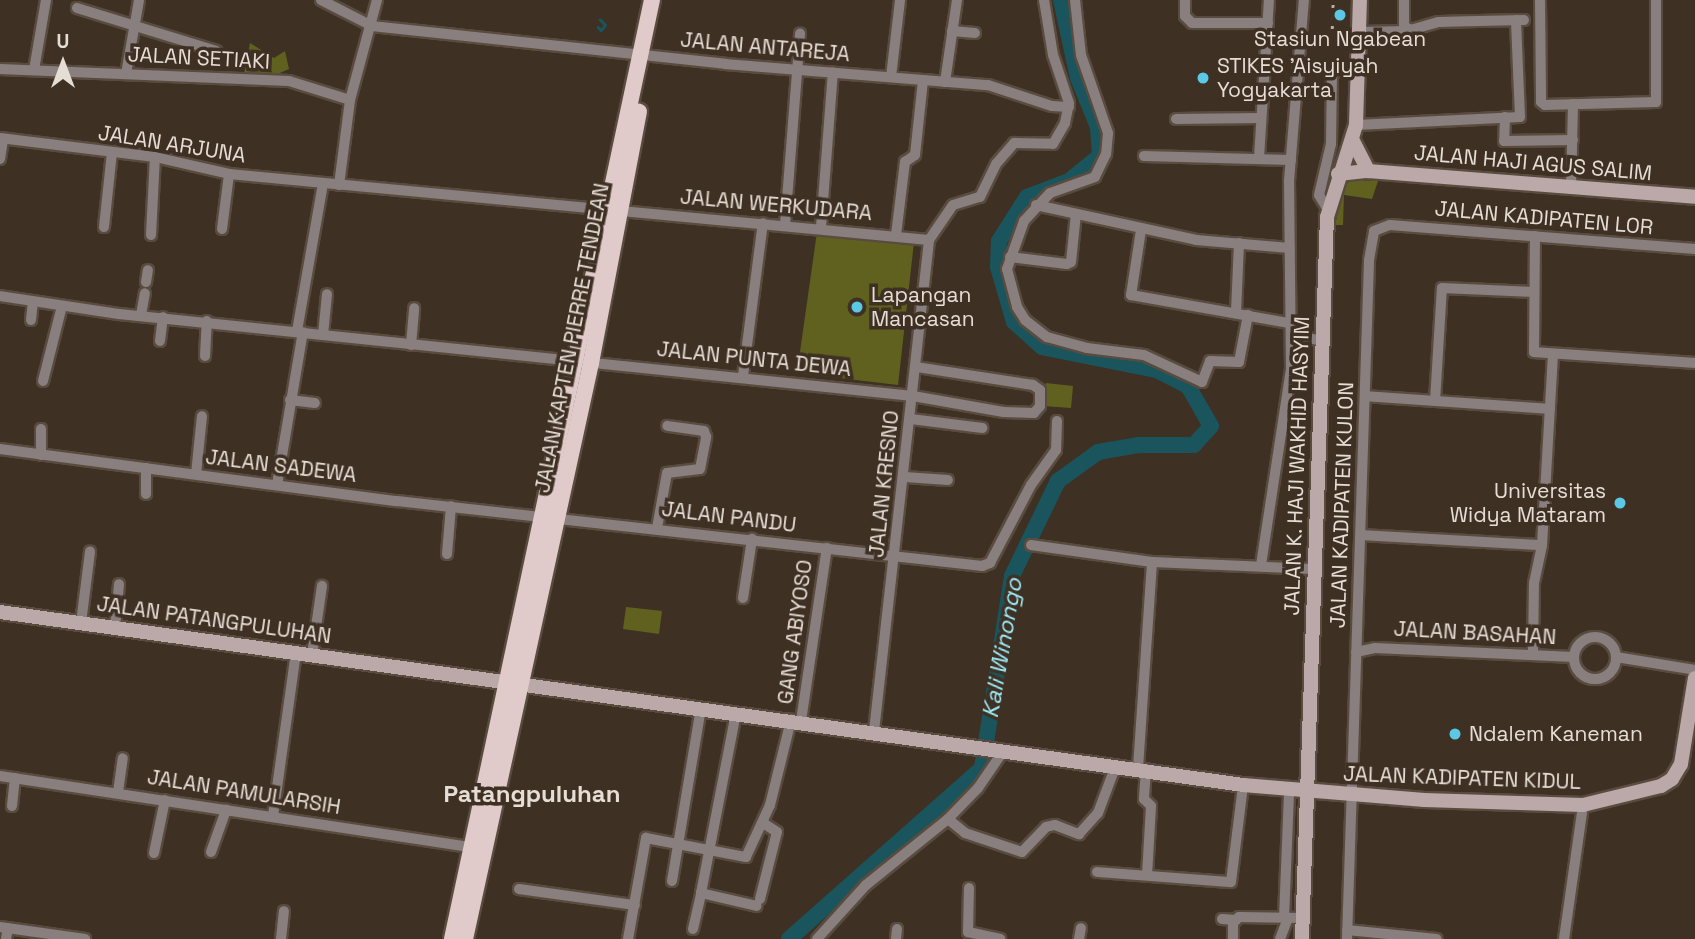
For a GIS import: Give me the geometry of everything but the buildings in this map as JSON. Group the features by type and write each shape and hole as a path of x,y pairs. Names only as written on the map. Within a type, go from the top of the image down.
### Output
{"main road":[{"name":"JALAN KAPTEN PIERRE TENDEAN","path":"646,55 652,0"},
{"name":"JALAN KAPTEN PIERRE TENDEAN","path":"477,849 583,362 646,55 662,0"},
{"path":"452,939 477,849"},
{"path":"465,939 477,849"}],"street":[{"path":"34,70 46,0"},
{"path":"126,74 139,0"},
{"path":"321,0 372,26"},
{"path":"339,185 351,100 372,26 369,17 377,0"},
{"path":"891,77 900,0"},
{"path":"945,82 957,0"},
{"path":"929,240 953,205 980,197 996,164 1014,143 1055,143 1069,107 1053,55 1044,0"},
{"path":"1075,0 1081,55 1108,133 1106,154 1095,177 1050,193 1024,221 1010,257 1007,281 1025,320 1037,330 1074,345 1144,355 1195,381 1205,379 1212,360 1239,362 1248,315"},
{"path":"1185,0 1185,16 1192,23 1268,23"},
{"path":"1259,158 1269,0"},
{"path":"1261,565 1293,329 1291,160 1304,0"},
{"name":"JALAN K. HAJI WAKHID HASYIM","path":"1302,939 1292,918 1310,793 1313,569 1328,209 1340,168 1353,141 1356,125 1360,0"},
{"path":"1404,0 1404,26 1410,30"},
{"path":"1540,0 1541,103 1573,104 1656,102 1656,0"},
{"path":"77,8 217,51"},
{"path":"1356,125 1520,117 1520,20 1439,22 1410,30 1360,32"},
{"name":"JALAN ANTAREJA","path":"372,26 646,55 988,85 1052,106 1069,107"},
{"path":"952,31 975,33"},
{"path":"785,225 801,69 800,34"},
{"path":"1328,209 1319,195 1331,144 1333,72 1340,67 1359,67"},
{"name":"JALAN SETIAKI","path":"0,68 289,82 351,100"},
{"path":"821,227 833,72"},
{"path":"896,235 905,162 915,155 923,80"},
{"path":"1571,187 1573,104"},
{"path":"1176,119 1260,117"},
{"path":"1505,117 1504,141 1573,140"},
{"path":"0,159 2,139"},
{"name":"JALAN ARJUNA","path":"2,139 155,157 229,174 614,209"},
{"path":"1353,141 1368,171"},
{"path":"1331,144 1340,168"},
{"path":"104,227 112,152"},
{"path":"1144,156 1291,160"},
{"path":"151,235 155,157"},
{"name":"JALAN HAJI AGUS SALIM","path":"1340,168 1695,197"},
{"path":"222,229 229,174"},
{"path":"277,485 290,400 296,388 300,332 323,183"},
{"path":"1036,205 1140,230 1290,248"},
{"name":"JALAN WERKUDARA","path":"614,209 821,227 929,240"},
{"path":"1010,257 1067,264 1076,214"},
{"path":"743,376 763,223"},
{"name":"JALAN KADIPATEN LOR","path":"1390,225 1695,249"},
{"name":"JALAN KADIPATEN KULON","path":"1347,934 1370,247 1374,231 1390,225"},
{"path":"1140,230 1131,295 1237,312 1322,341"},
{"path":"1535,236 1533,351 1553,355 1695,363"},
{"name":"JALAN KRESNO","path":"874,731 905,477 929,240"},
{"path":"1237,312 1239,243"},
{"path":"146,282 148,270"},
{"path":"1435,401 1442,288 1534,292"},
{"path":"141,315 145,293"},
{"path":"323,335 327,294"},
{"name":"JALAN PUNTA DEWA","path":"0,296 62,306 411,345 743,376 913,396 1004,412 1034,413 1040,406 1040,390 1033,385 917,367"},
{"path":"31,320 33,302"},
{"path":"43,381 62,306"},
{"path":"411,345 414,308"},
{"path":"160,341 163,317"},
{"path":"205,356 207,321"},
{"path":"1533,653 1534,583 1542,545 1553,355"},
{"path":"1365,396 1550,409"},
{"path":"290,400 315,403"},
{"path":"196,474 202,416"},
{"path":"911,419 982,428"},
{"name":"JALAN PANDU","path":"549,517 987,566 1031,485 1056,450 1057,421"},
{"path":"657,528 667,473 702,467 706,437 704,431 667,426"},
{"path":"40,454 41,429"},
{"name":"JALAN SADEWA","path":"0,449 549,517"},
{"path":"146,468 146,494"},
{"path":"905,477 948,480"},
{"path":"447,554 452,506"},
{"path":"1361,535 1542,545"},
{"path":"743,598 752,539"},
{"path":"1031,545 1152,562 1313,569"},
{"name":"GANG ABIYOSO","path":"709,848 746,857 758,823 763,823 796,721 827,548"},
{"path":"81,623 90,552"},
{"path":"1147,875 1151,806 1144,799 1142,769 1152,562"},
{"path":"115,628 119,584"},
{"path":"312,656 322,586"},
{"name":"JALAN PATANGPULUHAN","path":"0,612 422,671 512,688 701,708 874,731"},
{"path":"1596,637 1608,641 1616,657 1612,670 1594,679 1582,675 1574,657 1583,640 1596,637"},
{"name":"JALAN BASAHAN","path":"1356,639 1375,648"},
{"name":"JALAN BASAHAN","path":"1356,652 1375,648 1533,653 1574,657"},
{"path":"273,816 296,653"},
{"path":"1616,657 1695,670"},
{"name":"JALAN KADIPATEN KIDUL","path":"874,731 1289,791 1352,797 1583,805 1641,793 1676,775 1695,678"},
{"path":"672,881 701,708"},
{"path":"693,929 736,713"},
{"path":"817,939 866,885 947,819 978,788 1003,750"},
{"path":"118,793 123,758"},
{"path":"947,819 965,833 1022,852 1046,827 1055,825 1079,834 1098,813 1116,765"},
{"name":"JALAN PAMULARSIH","path":"0,776 477,849"},
{"path":"12,806 15,778"},
{"path":"1097,872 1234,880 1243,785"},
{"path":"1280,939 1292,918 1289,791"},
{"path":"154,853 165,800"},
{"path":"1564,939 1583,805"},
{"path":"211,852 226,810"},
{"path":"701,894 759,902 777,832 763,823"},
{"path":"628,939 645,841 679,842 709,848"},
{"path":"969,888 968,932 1000,939"},
{"path":"519,889 635,905"},
{"path":"281,939 284,911"},
{"path":"1222,919 1292,918"},
{"path":"1233,939 1236,920"},
{"path":"6,939 4,927 85,939"},
{"path":"1347,934 1437,939"}],"shaded area":[{"path":"250,43 274,58 285,51 289,69 264,80 243,79"},
{"path":"1353,180 1378,181 1372,199 1344,195 1343,225 1335,225 1344,185"},
{"name":"Lapangan Mancasan","path":"817,232 914,242 898,385 797,373"},
{"path":"1046,383 1073,386 1071,408 1043,406"},
{"path":"626,607 662,611 659,634 623,629"}],"waterway":[{"name":"Kali Winongo","path":"789,939 982,768 1012,576 1058,481 1098,452 1139,445 1194,445 1211,426 1188,386 1156,370 1042,347 1014,322 998,267 999,241 1027,197 1069,181 1100,156 1098,127 1078,78 1061,0"},
{"path":"598,27 601,30 605,25 600,20"}],"railway":[{"path":"1332,29 1333,1"}],"place":[{"name":"Stasiun Ngabean","path":"1340,15"},
{"name":"STIKES 'Aisyiyah Yogyakarta","path":"1203,78"},
{"name":"Lapangan Mancasan","path":"857,307"},
{"name":"Universitas Widya Mataram","path":"1620,503"},
{"name":"Ndalem Kaneman","path":"1455,734"}],"district":[{"name":"Patangpuluhan","path":"532,794"}]}
